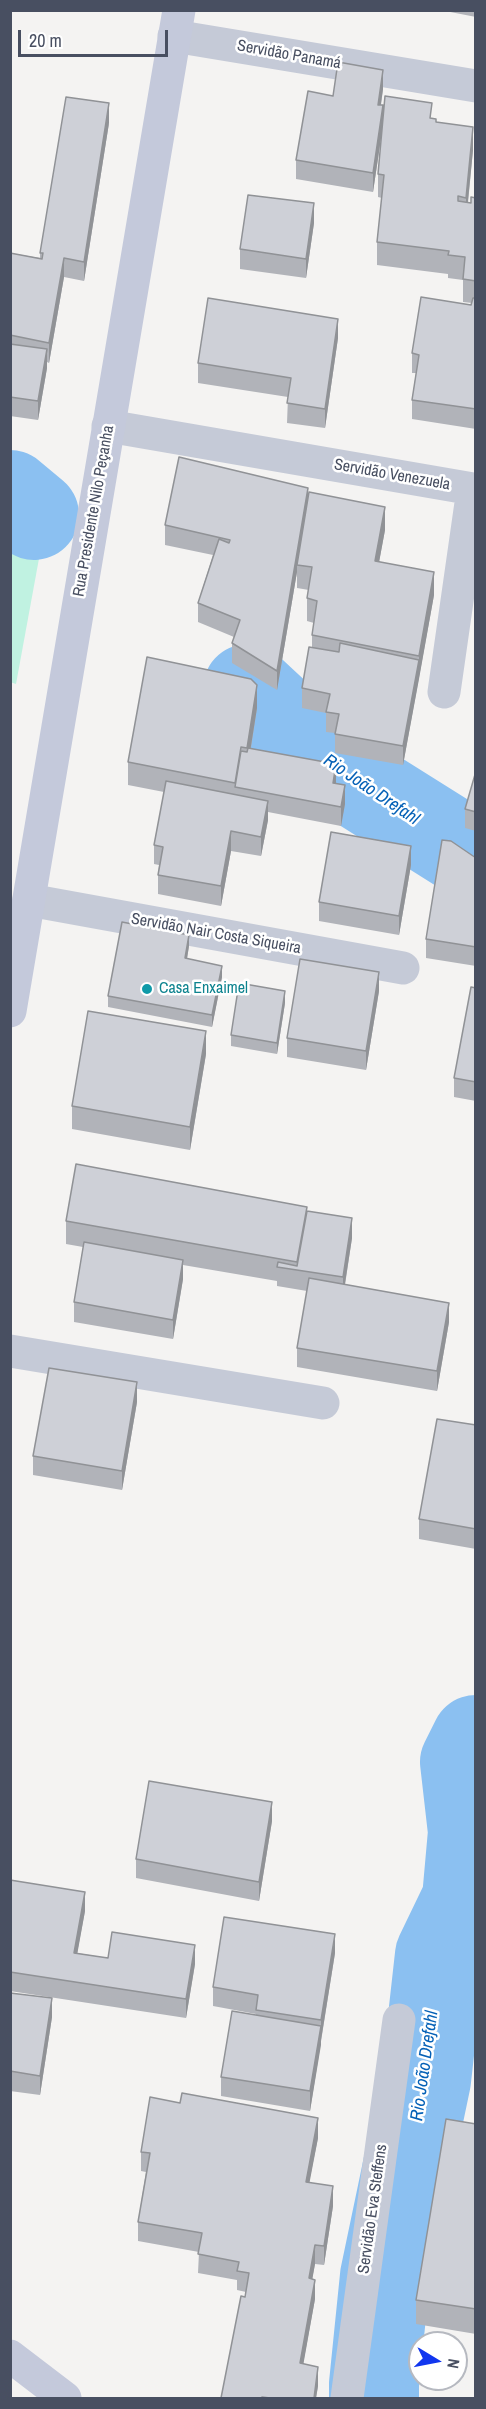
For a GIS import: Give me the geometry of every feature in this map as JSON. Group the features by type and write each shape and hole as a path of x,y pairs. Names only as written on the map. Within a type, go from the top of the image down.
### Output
{"street":[{"name":"Servidão Panamá","path":"177,23 476,86"},
{"name":"Rua Presidente Nilo Peçanha","path":"12,992 177,23"},
{"name":"Servidão Venezuela","path":"108,426 474,489 444,692"},
{"name":"Servidão Nair Costa Siqueira","path":"29,900 403,968"},
{"path":"10,1351 323,1403"},
{"name":"Servidão Eva Steffens","path":"347,2398 399,2020"},
{"path":"10,2356 65,2398"}],"green space":[{"path":"10,460 51,493 16,684 10,682"}],"building":[{"path":"338,62 383,70 378,105 383,105 373,173 296,160 308,91 333,96"},
{"path":"385,96 432,103 430,118 436,119 436,122 473,127 466,198 458,196 458,201 471,203 471,197 476,198 476,281 463,279 465,257 448,255 449,251 377,242 384,175 378,174"},
{"path":"66,97 109,103 84,262 64,258 49,343 10,335 10,253 42,259 43,253 40,253"},
{"path":"248,195 314,203 306,259 240,249"},
{"path":"421,297 471,305 473,298 476,298 476,409 412,400 419,355 412,353"},
{"path":"208,298 338,319 325,409 287,403 291,378 198,363"},
{"path":"10,344 47,349 38,401 10,397"},
{"path":"179,457 308,488 277,671 232,643 240,620 198,603 219,539 229,543 230,540 165,525"},
{"path":"309,492 385,507 375,561 434,572 419,656 312,635 317,601 307,598 312,567 297,565"},
{"path":"340,643 419,660 403,746 335,734 339,714 326,712 330,694 302,688 309,647 339,652"},
{"path":"147,657 251,679 257,685 247,748 241,747 235,783 128,762"},
{"path":"248,748 336,764 333,783 345,785 341,807 235,787 241,751 247,752"},
{"path":"476,771 476,812 465,809"},
{"path":"166,781 268,801 261,837 231,831 221,886 158,875 163,847 154,845"},
{"path":"331,832 411,846 399,916 319,902"},
{"path":"442,840 451,841 476,858 476,947 426,939"},
{"path":"122,922 189,935 185,958 222,966 212,1015 108,996"},
{"path":"300,959 379,972 366,1051 287,1038"},
{"path":"239,983 285,991 277,1043 231,1035"},
{"path":"471,987 476,988 476,1082 454,1078"},
{"path":"88,1011 206,1031 190,1127 72,1106"},
{"path":"76,1164 307,1207 297,1262 66,1221"},
{"path":"307,1211 352,1218 343,1277 277,1267 278,1262 297,1266"},
{"path":"84,1242 183,1260 173,1320 74,1302"},
{"path":"309,1278 449,1303 437,1371 297,1348"},
{"path":"49,1368 137,1382 122,1471 33,1456"},
{"path":"437,1419 476,1425 476,1529 419,1519"},
{"path":"149,1781 272,1802 259,1882 136,1859"},
{"path":"10,1880 85,1892 74,1953 108,1958 112,1932 195,1945 186,1999 10,1972"},
{"path":"224,1917 335,1934 321,2020 256,2010 258,1995 213,1987"},
{"path":"10,1993 52,1998 40,2076 10,2071"},
{"path":"232,2011 321,2026 310,2091 221,2077"},
{"path":"182,2093 318,2118 306,2182 333,2186 324,2246 315,2245 309,2278 315,2280 300,2363 318,2367 314,2398 221,2398 241,2296 245,2297 249,2273 237,2271 239,2262 198,2254 202,2233 138,2222 150,2153 141,2152 150,2097 180,2103"},
{"path":"446,2119 476,2124 476,2309 416,2300"}],"waterway":[{"name":"Rio João Drefahl","path":"10,495 34,515"},
{"name":"Rio João Drefahl","path":"248,689 333,768 476,858"},
{"name":"Rio João Drefahl","path":"374,2398 385,2276 426,2080 440,1955 467,1899 473,1832 465,1762 476,1740"}],"place":[{"name":"Casa Enxaimel","path":"147,989"}]}
